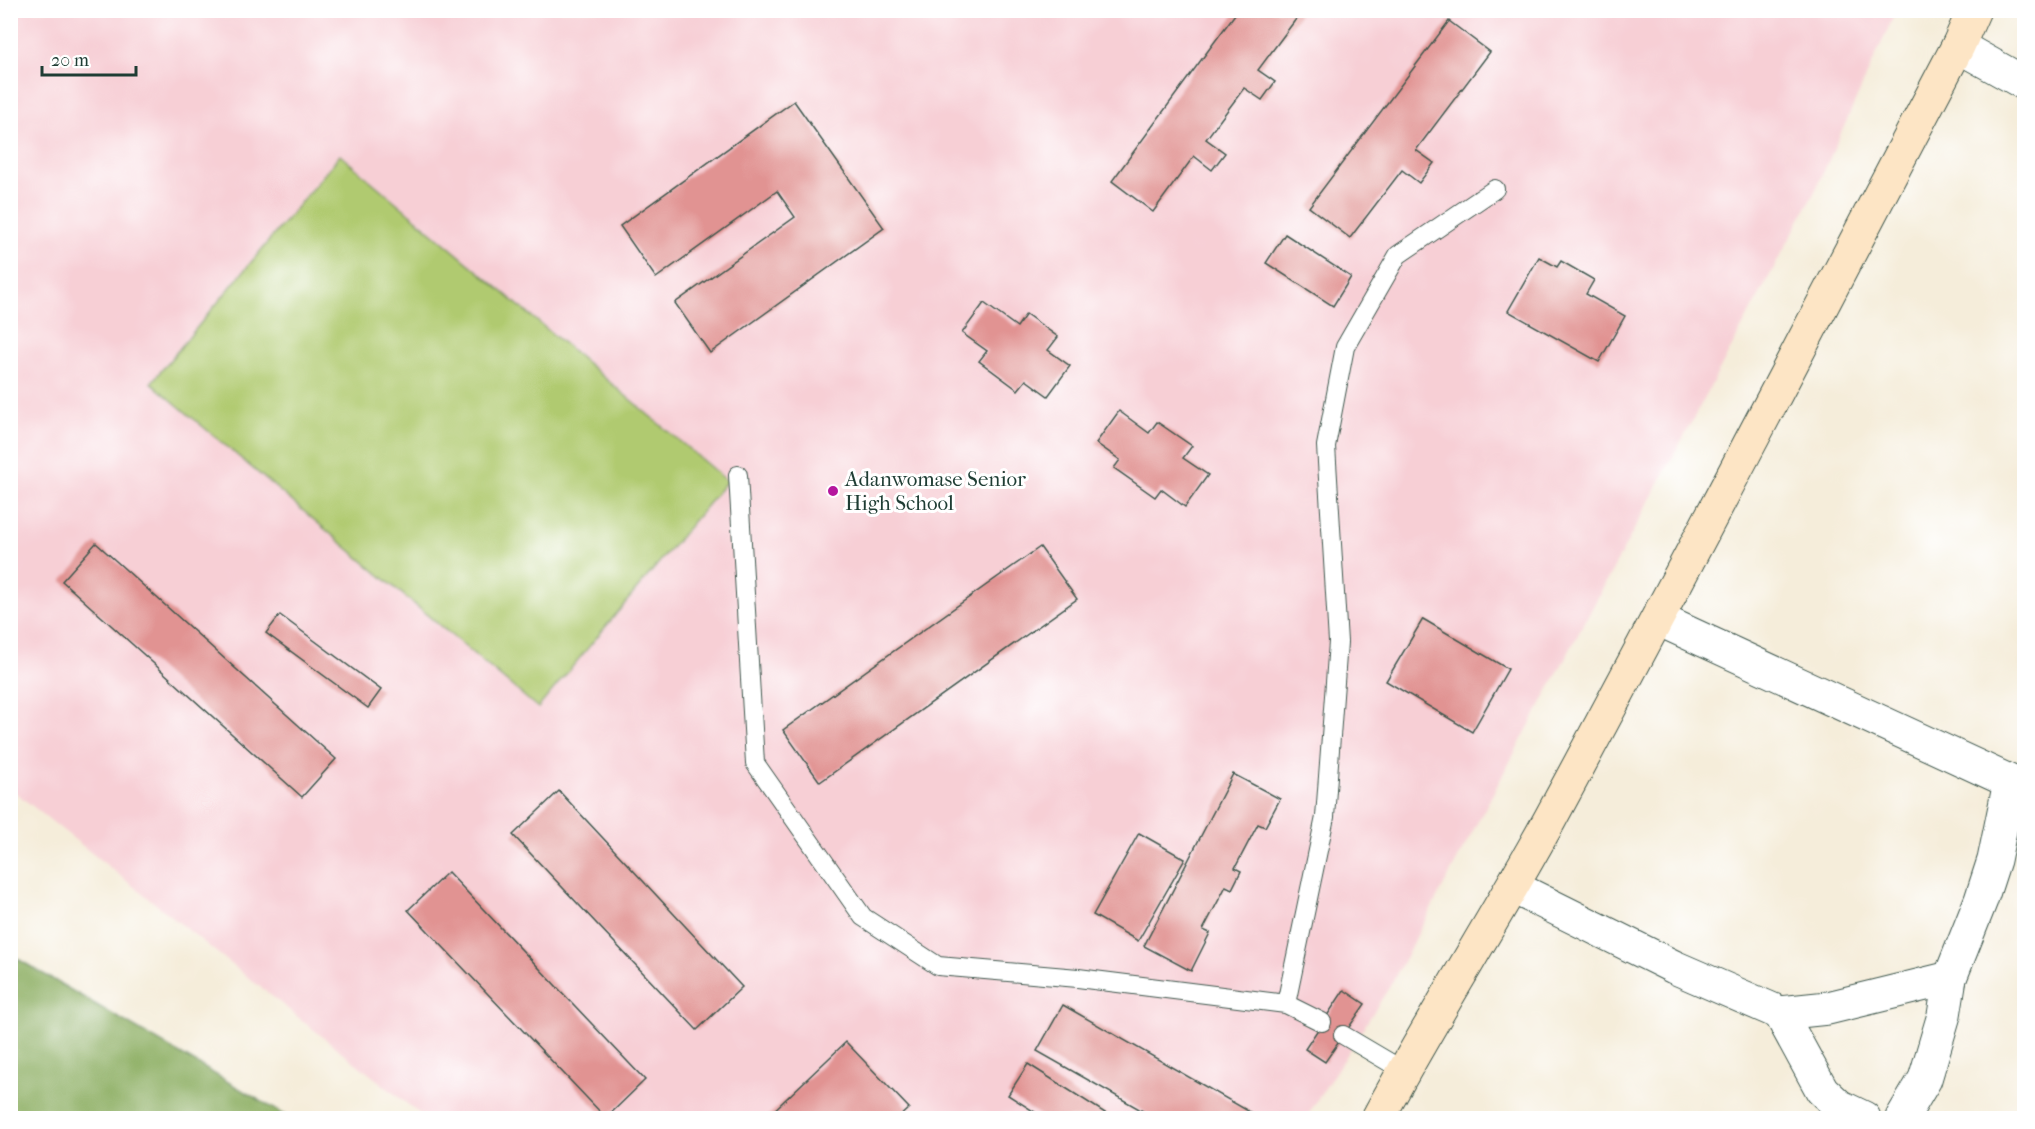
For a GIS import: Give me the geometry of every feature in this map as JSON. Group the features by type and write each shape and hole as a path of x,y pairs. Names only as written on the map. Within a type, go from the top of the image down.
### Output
{"street":[{"path":"1378,1119 1513,887 1658,619 1958,46 1974,10"},
{"path":"1958,46 2025,83"},
{"path":"1658,619 2017,785 1981,900 1950,978 1944,1015 1925,1079 1902,1119"},
{"path":"1994,860 2025,841"},
{"path":"1513,887 1674,967 1780,1013 1828,1008 1950,978"},
{"path":"1780,1013 1822,1090 1839,1106 1864,1119"}],"lane":[{"path":"1286,1004 1325,818 1338,642 1326,446 1346,347 1398,255 1495,189"},
{"path":"738,475 755,763 863,917 938,966 1078,978 1286,1004 1322,1022"},
{"path":"1343,1035 1404,1071"}],"shaded area":[{"name":"Adanwomase Senior High School","path":"10,11 1896,11 1814,193 1390,986 1306,1118 425,1118 11,789"}],"green space":[{"path":"340,155 727,481 538,708 151,383"},
{"path":"11,955 290,1118 11,1118"}],"building":[{"path":"1238,10 1293,10 1299,15 1258,70 1275,82 1262,100 1244,88 1206,139 1225,153 1212,170 1194,156 1153,212 1112,181"},
{"path":"1449,21 1490,52 1416,150 1434,163 1419,183 1402,170 1350,238 1309,207"},
{"path":"794,101 884,228 710,353 675,303 795,217 777,191 656,278 620,226"},
{"path":"1285,234 1351,277 1333,306 1266,263"},
{"path":"1539,257 1557,267 1561,261 1594,280 1586,294 1625,316 1599,362 1508,311"},
{"path":"984,303 1017,327 1026,314 1058,337 1048,350 1070,366 1048,396 1026,380 1018,390 979,361 987,351 962,333"},
{"path":"1119,411 1149,433 1157,422 1192,446 1183,458 1208,475 1185,507 1161,489 1155,497 1114,468 1120,460 1096,443"},
{"path":"96,543 336,759 302,797 62,581"},
{"path":"1040,547 1077,599 820,782 783,730"},
{"path":"280,615 381,690 368,708 266,633"},
{"path":"1423,619 1508,669 1472,732 1386,681"},
{"path":"1233,774 1280,799 1265,827 1258,824 1235,868 1241,871 1232,889 1226,886 1203,930 1210,933 1191,971 1144,946"},
{"path":"559,791 742,987 697,1030 513,835"},
{"path":"1139,833 1185,859 1138,941 1093,915"},
{"path":"448,872 645,1080 606,1118 408,910"},
{"path":"1344,990 1365,1004 1325,1062 1305,1049"},
{"path":"1063,1005 1257,1116 1256,1118 1155,1118 1037,1051"},
{"path":"846,1042 909,1108 898,1118 766,1118"},
{"path":"1028,1064 1113,1118 1044,1118 1008,1095"}],"place":[{"name":"Adanwomase Senior High School","path":"833,491"}]}
